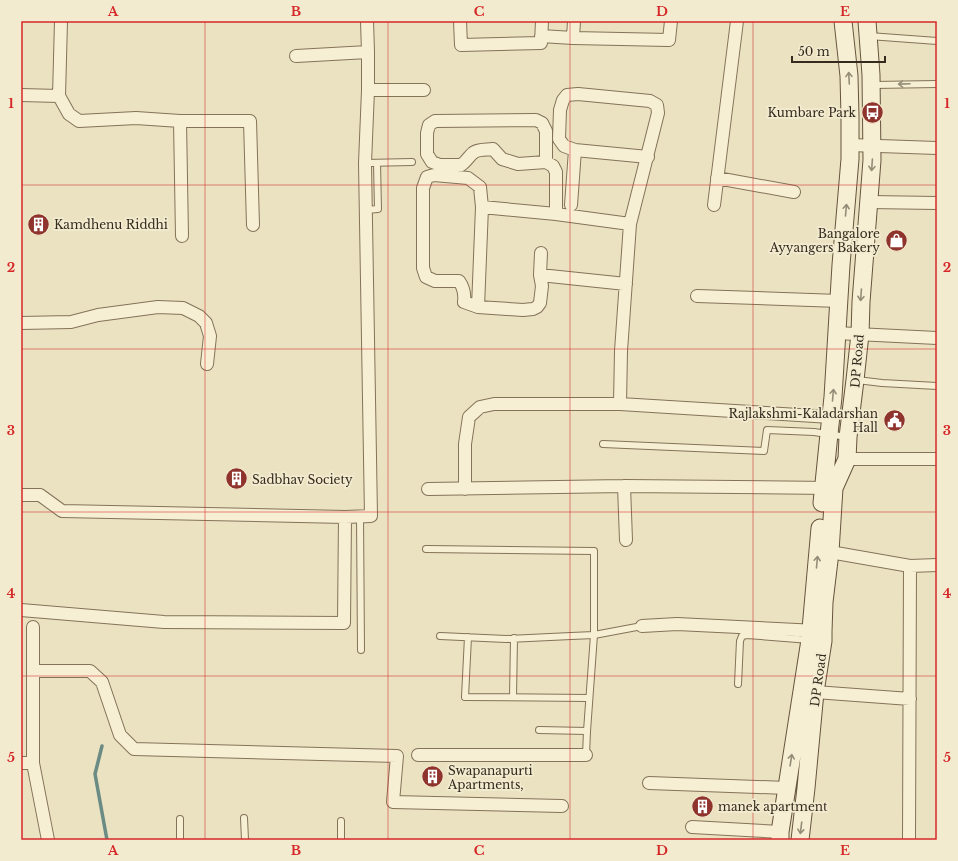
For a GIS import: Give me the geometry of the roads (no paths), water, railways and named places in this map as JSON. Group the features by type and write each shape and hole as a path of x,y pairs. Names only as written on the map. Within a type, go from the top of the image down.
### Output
{"main road":[{"name":"DP Road","path":"780,836 787,788 816,636 824,602 830,552 828,434 833,397 836,333 850,159 849,76 843,21"},
{"name":"DP Road","path":"800,840 815,692 816,636 829,488 847,459 848,437 860,334 861,302 872,160 872,85 867,28"}],"street":[{"path":"61,21 59,96 69,114 79,121 136,118 180,121 250,121 252,225"},
{"path":"21,495 40,495 62,511 345,517 371,516 366,210 371,163 367,21"},
{"path":"460,21 461,45 541,42 542,21"},
{"path":"573,38 574,21"},
{"path":"541,36 669,40 671,21"},
{"path":"714,205 737,21"},
{"path":"296,56 368,52"},
{"path":"368,90 424,90"},
{"path":"620,404 621,351 630,224 648,156 658,113 657,105 650,101 578,94 567,95 563,100 560,110 559,139 564,146 575,150 648,156"},
{"path":"21,95 59,96"},
{"path":"546,162 546,131 542,123 536,120 434,121 429,125 427,133 427,154 432,162 436,164 462,165 473,152 493,149 502,159 518,164 546,162 553,166 556,172 556,214"},
{"path":"180,121 182,236"},
{"path":"850,145 937,148"},
{"path":"571,205 575,150"},
{"path":"478,307 482,207 480,188 468,178 434,175 427,177 423,188 423,268 426,278 435,282 459,281 465,296 464,302 478,307 524,310 533,309 538,307 540,303 542,286 540,275 541,253"},
{"path":"717,178 794,192"},
{"path":"869,202 937,203"},
{"path":"482,207 556,214 630,224"},
{"path":"540,275 626,284"},
{"path":"697,296 839,301"},
{"path":"21,323 71,322 98,315 158,307 184,308 199,316 206,323 210,336 207,364"},
{"path":"836,333 937,338"},
{"path":"465,489 465,444 469,417 480,407 494,404 620,404 831,417"},
{"path":"847,459 937,459"},
{"path":"624,486 626,540"},
{"path":"428,489 624,486 829,488"},
{"path":"21,610 164,622 344,623 345,517"},
{"path":"830,552 910,566 937,565"},
{"path":"909,840 910,566"},
{"path":"642,626 677,624 816,636"},
{"path":"33,627 33,671 27,763 48,840"},
{"path":"33,671 90,671 102,682 120,735 134,748 397,756 393,802 562,806"},
{"path":"815,692 910,698"},
{"path":"418,755 586,755"},
{"path":"649,783 787,788"},
{"path":"692,827 780,836"}],"lane":[{"path":"867,28 937,40"},
{"path":"872,85 937,84"},
{"path":"371,163 412,162"},
{"path":"855,380 937,386"},
{"path":"603,444 764,451 767,430 814,432 848,437"},
{"path":"360,516 361,650"},
{"path":"426,550 594,551 594,635 586,755"},
{"path":"440,636 514,638 594,635 642,626"},
{"path":"738,684 740,641 742,636 816,636"},
{"path":"468,637 465,697 589,698"},
{"path":"513,697 514,638"},
{"path":"539,730 587,731"},
{"path":"180,818 180,840"},
{"path":"244,818 245,840"},
{"path":"340,821 341,840"}],"waterway":[{"path":"102,746 95,774 107,840"}],"place":[{"name":"Kumbare Park","path":"872,112"},
{"name":"Kamdhenu Riddhi","path":"38,224"},
{"name":"Bangalore Ayyangers Bakery","path":"896,240"},
{"name":"Rajlakshmi-Kaladarshan Hall","path":"894,420"},
{"name":"Sadbhav Society","path":"236,479"},
{"name":"Swapanapurti Apartments,","path":"432,777"},
{"name":"manek apartment","path":"702,806"}]}
